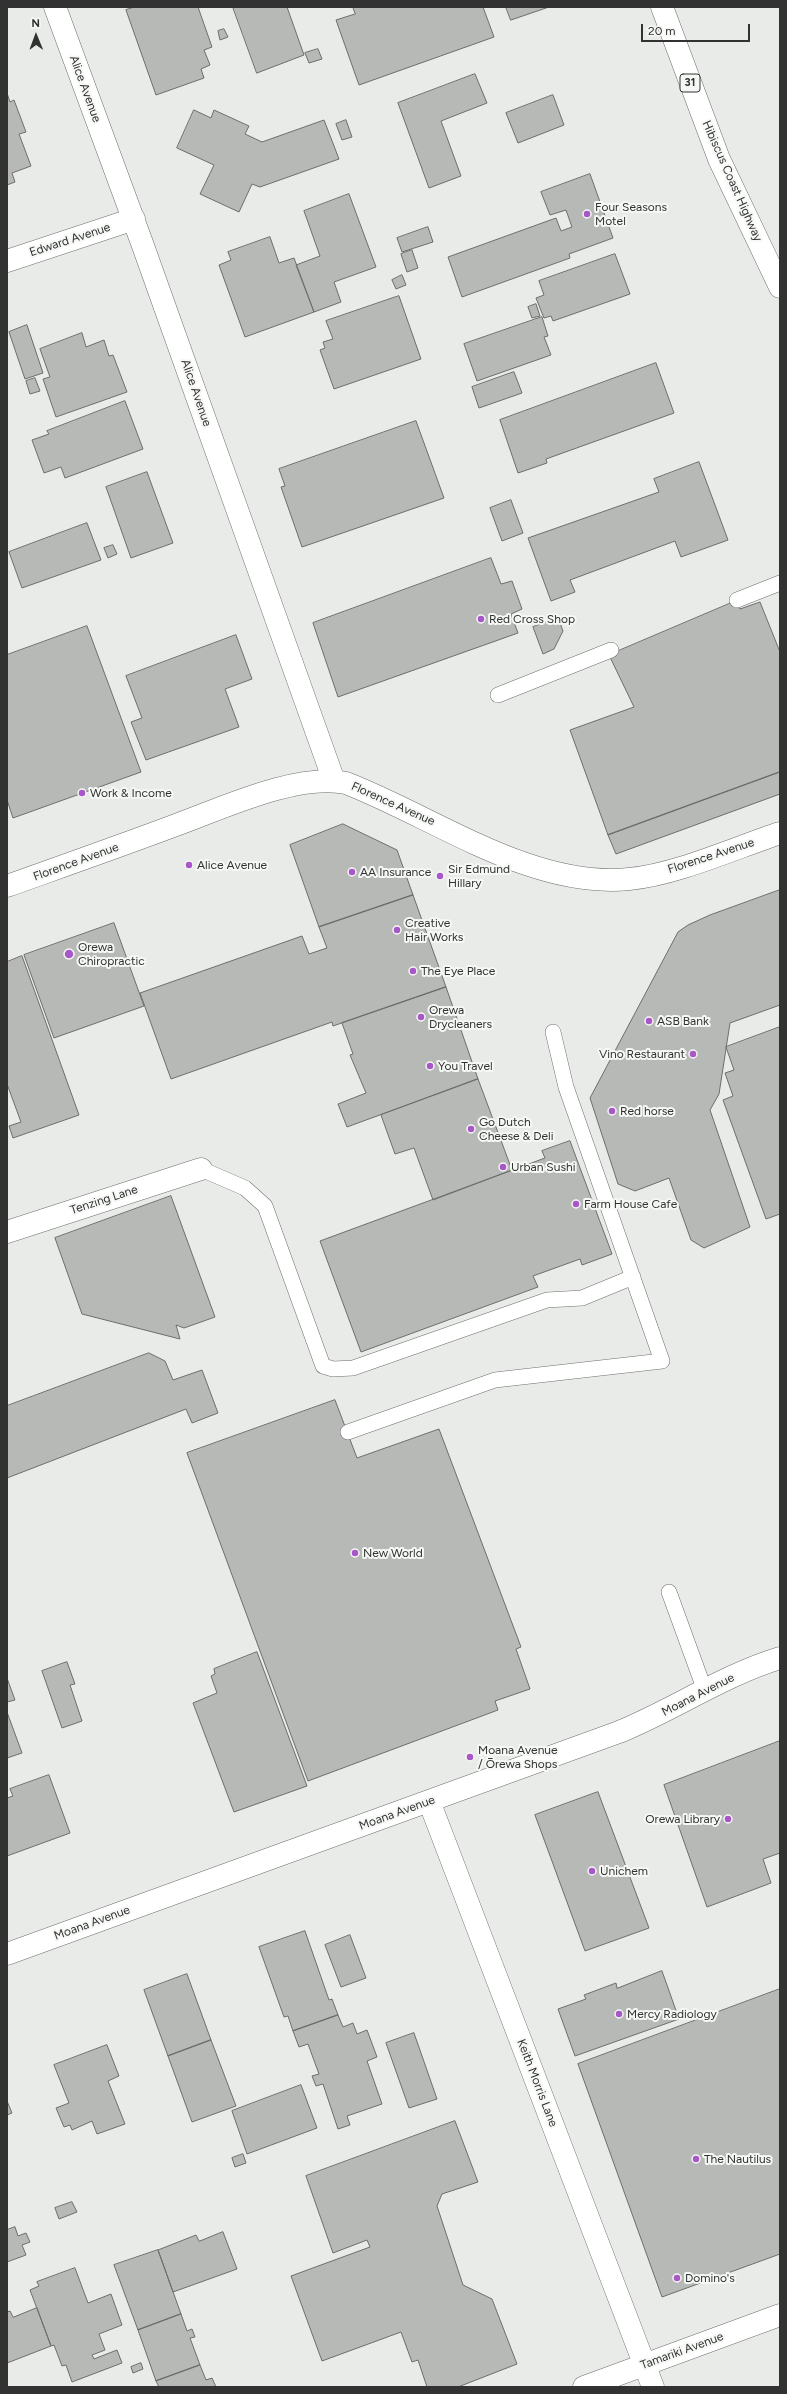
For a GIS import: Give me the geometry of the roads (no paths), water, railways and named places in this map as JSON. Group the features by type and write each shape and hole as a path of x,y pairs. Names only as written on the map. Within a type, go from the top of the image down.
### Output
{"street":[{"name":"Alice Avenue","path":"55,7 134,219 334,781"},
{"name":"Hibiscus Coast Highway","path":"662,7 719,159 780,287"},
{"name":"Edward Avenue","path":"7,261 134,219"},
{"name":"Florence Avenue","path":"7,886 269,792 297,784 334,781 365,790 530,866 582,880 631,879 667,871 780,833"},
{"name":"Tenzing Lane","path":"7,1232 201,1169"},
{"name":"Moana Avenue","path":"7,1954 619,1732 648,1720 705,1691 780,1658"},
{"name":"Keith Morris Lane","path":"429,1801 653,2387"},
{"name":"Tamariki Avenue","path":"584,2387 780,2315"}],"lane":[{"path":"737,600 780,583"},
{"path":"498,695 611,650"},
{"path":"348,1432 495,1380 662,1361 566,1087 553,1032"},
{"path":"201,1169 245,1188 265,1206 323,1366 332,1369 353,1368 547,1300 582,1298 633,1277"},
{"path":"669,1592 705,1691"}],"place":[{"name":"Four Seasons Motel","path":"587,214"},
{"name":"Red Cross Shop","path":"481,619"},
{"name":"Work & Income","path":"82,793"},
{"name":"Alice Avenue","path":"189,865"},
{"name":"AA Insurance","path":"352,872"},
{"name":"Sir Edmund Hillary","path":"440,876"},
{"name":"Creative Hair Works","path":"397,930"},
{"name":"Orewa Chiropractic","path":"69,954"},
{"name":"The Eye Place","path":"413,971"},
{"name":"Orewa Drycleaners","path":"421,1017"},
{"name":"ASB Bank","path":"649,1021"},
{"name":"Vino Restaurant","path":"693,1054"},
{"name":"You Travel","path":"430,1066"},
{"name":"Red horse","path":"612,1111"},
{"name":"Go Dutch Cheese & Deli","path":"471,1129"},
{"name":"Urban Sushi","path":"503,1167"},
{"name":"Farm House Cafe","path":"576,1204"},
{"name":"New World","path":"355,1553"},
{"name":"Moana Avenue / Ōrewa Shops","path":"470,1757"},
{"name":"Orewa Library","path":"728,1819"},
{"name":"Unichem","path":"592,1871"},
{"name":"Mercy Radiology","path":"619,2014"},
{"name":"The Nautilus","path":"696,2159"},
{"name":"Domino's","path":"677,2278"}]}
